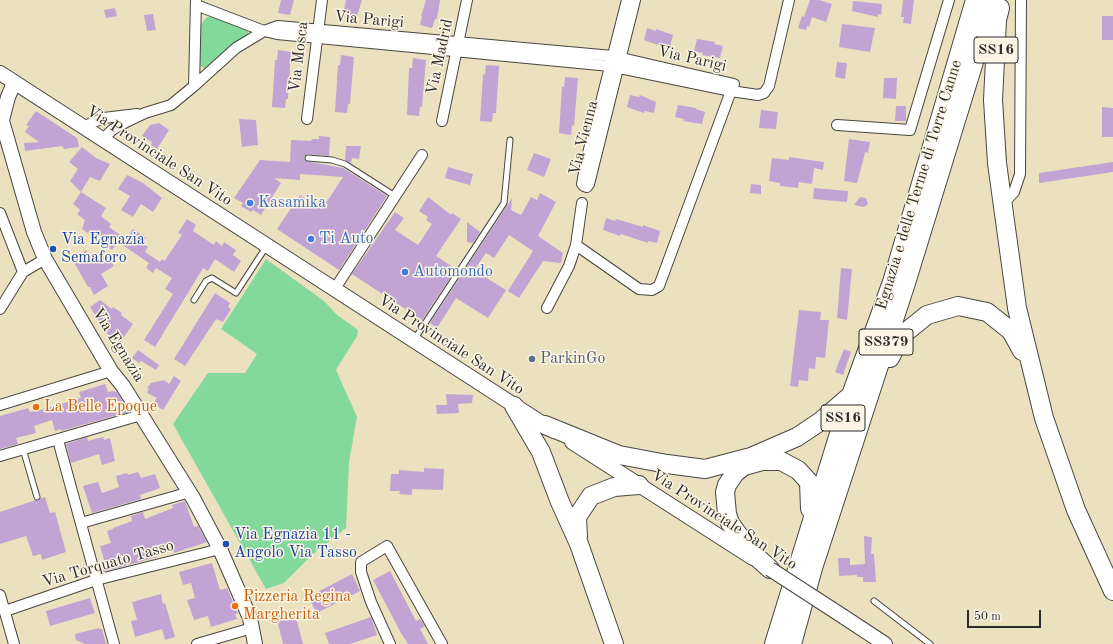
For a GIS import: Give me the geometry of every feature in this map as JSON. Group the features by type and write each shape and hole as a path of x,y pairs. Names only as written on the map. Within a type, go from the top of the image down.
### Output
{"highway":[{"name":"Egnazia e delle Terme di Torre Canne","path":"774,644 851,395 892,282 975,0"},
{"name":"Egnazia e delle Terme di Torre Canne","path":"792,644 813,568 906,284 993,0"},
{"name":"SS16","path":"1003,0 997,20 993,100 997,163 1016,308 1044,418 1076,510 1113,591"},
{"path":"987,312 998,308 1014,290"},
{"path":"839,488 847,479 880,378 901,336 927,315 958,306 987,312 1011,331 1030,364"},
{"path":"545,425 619,456 704,469 751,457 797,437 821,421 851,395"},
{"path":"514,406 541,452 560,502 579,544 614,644"},
{"path":"770,569 750,551 730,523 727,514 725,492 727,485 735,473 744,466 762,461 781,461 798,470 809,482 810,510 801,557"},
{"path":"579,544 577,517 591,496 614,487 639,485"}],"main road":[{"name":"Via Provinciale San Vito","path":"0,74 885,644"},
{"name":"Via Egnazia","path":"14,83 8,97 2,125 30,218 45,259 111,372 123,386 190,492 220,549 250,618 255,644"}],"street":[{"name":"Via Mosca","path":"307,119 322,0"},
{"name":"Via Madrid","path":"442,120 467,0"},
{"name":"Via Vienna","path":"627,0 615,62 589,184 587,187 582,184 586,161 615,62 635,0"},
{"name":"Via Parigi","path":"196,2 264,31 277,34 317,33 615,62 731,91 758,95 764,92 769,86 789,0"},
{"path":"838,125 910,130 949,0"},
{"path":"1003,204 1014,192 1020,174 1021,0"},
{"path":"194,86 196,2"},
{"path":"83,128 104,118 145,113 171,105 236,48 264,31"},
{"path":"576,245 639,289 652,290 659,286 731,91"},
{"path":"102,140 112,130 145,113"},
{"path":"334,290 422,155"},
{"path":"547,308 569,266 576,245 582,203"},
{"path":"0,213 23,272"},
{"path":"0,309 23,272 45,259"},
{"path":"0,405 111,372"},
{"path":"0,456 141,415"},
{"path":"58,440 114,644"},
{"path":"81,523 190,492"},
{"path":"389,644 371,602 361,572 362,562 387,546 442,644"},
{"name":"Via Torquato Tasso","path":"5,611 96,580 220,549"},
{"path":"0,595 12,644"},
{"path":"197,644 252,628"}],"lane":[{"path":"413,341 504,203 510,140"},
{"path":"308,158 332,160 345,164 395,196"},
{"path":"194,300 206,281 212,278 236,293 266,246"},
{"path":"23,449 37,496"},
{"path":"874,601 930,644"}],"green space":[{"path":"207,17 212,17 248,29 248,34 207,69 200,66 199,63 200,25"},
{"path":"266,259 324,301 336,314 358,330 357,336 336,370 357,417 349,462 346,528 312,555 284,583 266,589 173,424 208,373 245,373 257,354 221,329"}],"building":[{"path":"281,0 294,0 290,15 278,13"},
{"path":"346,0 362,0 356,19 343,16"},
{"path":"426,0 440,0 437,19 435,19 432,28 420,25"},
{"path":"810,0 819,0 832,4 826,22 812,17 809,27 807,26 806,30 798,28 802,16 804,17"},
{"path":"903,0 914,0 911,24 903,23 904,17 901,17"},
{"path":"853,1 882,4 881,15 878,14 878,17 852,11"},
{"path":"115,8 117,16 106,18 104,10"},
{"path":"153,14 156,30 147,31 144,15"},
{"path":"1102,16 1113,16 1113,40 1102,40"},
{"path":"842,24 875,28 870,52 839,47"},
{"path":"647,28 656,31 656,29 673,35 670,47 661,46 644,40"},
{"path":"697,39 715,42 714,44 723,46 720,58 702,55 703,53 694,51"},
{"path":"278,50 291,52 288,99 286,99 285,108 272,107 275,60 277,60"},
{"path":"341,55 354,57 350,104 348,104 347,113 335,112 338,65 340,65"},
{"path":"413,58 426,60 422,107 420,107 419,116 407,115 409,68 412,68"},
{"path":"837,62 847,63 845,79 835,77"},
{"path":"486,65 499,66 496,113 493,113 492,122 480,121 483,74 485,75"},
{"path":"565,77 578,78 574,126 572,125 571,135 559,133 562,87 564,87"},
{"path":"884,78 897,78 896,99 883,98"},
{"path":"630,95 639,97 640,95 656,102 654,113 645,111 644,113 627,107"},
{"path":"678,105 696,108 705,112 702,124 683,121 684,119 675,117"},
{"path":"896,106 906,106 906,121 895,121"},
{"path":"1102,107 1113,108 1113,137 1102,137"},
{"path":"761,110 778,112 776,129 759,128"},
{"path":"36,111 77,138 79,147 64,149 62,146 25,151 24,143 39,142 25,132 29,126 26,125"},
{"path":"239,119 256,120 258,145 242,147"},
{"path":"159,123 169,130 157,149 151,145 152,142 142,136 150,125"},
{"path":"319,136 330,137 329,156 307,154 304,157 305,161 343,168 387,196 339,270 277,229 300,195 322,209 343,177 300,174 300,180 274,178 281,183 261,215 253,210 251,212 241,206 243,203 234,198 260,160 290,162 291,140 311,141 312,139 319,139"},
{"path":"849,139 870,142 868,153 865,152 857,183 844,181"},
{"path":"346,146 361,146 359,159 352,158 351,163 345,160"},
{"path":"82,147 96,158 110,164 100,181 90,177 81,192 70,181 78,169 69,162"},
{"path":"534,153 551,159 544,177 527,170"},
{"path":"789,157 824,162 823,170 814,168 812,184 799,182 798,188 780,186 780,183 769,181 772,158 789,160"},
{"path":"1113,162 1113,172 1039,183 1039,173"},
{"path":"448,167 473,174 470,185 445,178"},
{"path":"127,175 143,183 162,198 153,212 141,204 133,217 121,210 130,196 118,189"},
{"path":"751,184 761,185 761,194 750,193"},
{"path":"814,188 848,191 847,202 813,199"},
{"path":"81,192 106,208 101,216 111,224 109,227 126,239 133,229 146,238 142,243 148,247 145,252 160,262 162,259 165,261 182,235 178,233 187,219 196,225 193,231 214,245 216,241 222,246 224,242 236,250 233,255 241,261 234,272 215,259 208,271 203,268 155,347 144,340 173,294 165,289 172,278 156,268 153,273 146,268 149,263 118,242 112,250 82,229 85,220 77,214 80,210 73,204"},
{"path":"540,193 556,202 538,236 563,253 561,263 543,261 519,298 508,291 533,251 509,235 494,258 486,253 474,270 506,290 488,318 456,298 437,328 430,323 512,198 511,210 521,215 531,197 537,200"},
{"name":"Automondo","path":"428,197 451,215 452,213 461,219 436,256 456,269 422,320 352,274 395,212 404,218 395,230 418,245 432,224 426,220 428,217 419,211"},
{"path":"860,197 866,198 868,204 864,207 854,205"},
{"path":"606,218 615,221 616,219 643,227 643,225 660,231 657,243 648,241 648,243 603,230"},
{"path":"467,222 480,232 473,243 467,242"},
{"path":"86,250 93,263 107,254 114,266 101,274 108,286 94,295 72,259"},
{"path":"841,268 852,269 847,320 837,318"},
{"path":"215,293 230,303 228,307 231,309 223,322 216,319 185,366 174,359"},
{"path":"100,300 112,309 113,307 122,313 121,315 133,324 120,343 108,335 90,307"},
{"path":"799,310 821,312 820,320 829,320 825,358 816,357 815,369 809,368 808,381 799,380 798,387 790,386"},
{"path":"844,349 851,352 843,375 835,372"},
{"path":"138,350 159,365 156,370 141,361 139,363 132,358"},
{"path":"174,376 181,381 163,410 154,402 157,398 147,393 149,389 147,388 151,383 164,380 169,384"},
{"path":"105,384 108,392 117,392 129,412 61,431 61,429 55,431 52,420 34,426 36,433 16,438 18,444 0,449 0,416 28,408 30,412 44,409 81,398 79,392"},
{"path":"446,394 473,395 472,403 458,404 459,413 437,414 436,405 447,405"},
{"path":"87,437 88,441 103,437 104,440 110,438 115,461 102,465 99,454 71,463 66,444"},
{"path":"424,468 444,469 443,490 412,489 412,495 399,494 400,491 390,491 391,474 399,474 399,470 424,472"},
{"path":"138,472 141,478 155,474 160,488 140,495 141,499 92,513 83,486 98,482 102,493 119,487 116,476"},
{"path":"45,497 50,513 55,512 66,552 42,560 41,554 33,556 26,536 0,544 0,512"},
{"path":"185,501 194,527 198,526 207,542 174,553 171,544 155,550 157,557 103,572 101,564 105,563 100,546 111,543 107,531 132,521 131,516 143,512 145,519 173,508 172,505"},
{"path":"864,536 872,537 871,554 874,554 876,582 863,582 863,577 857,577 857,575 839,576 838,558 850,558 850,565 865,564"},
{"path":"212,563 220,590 227,588 238,613 235,614 237,619 211,627 208,616 194,620 187,600 195,598 191,583 183,585 179,572"},
{"path":"390,571 416,621 420,619 425,626 420,629 428,644 408,644 373,580"},
{"path":"352,574 360,591 317,613 308,597"},
{"path":"161,594 175,637 165,640 162,629 135,637 131,621 137,620 132,602"},
{"path":"90,598 95,613 50,626 46,611"},
{"path":"294,610 303,644 283,644 276,615"},
{"path":"371,617 377,635 350,644 329,644 325,633"},
{"path":"99,628 102,629 106,644 85,644 76,640 75,634"}],"place":[{"name":"Kasamika","path":"250,203"},
{"name":"Ti Auto","path":"311,239"},
{"name":"Via Egnazia Semaforo","path":"53,249"},
{"name":"Automondo","path":"405,272"},
{"name":"ParkinGo","path":"532,359"},
{"name":"La Belle Epoque","path":"36,407"},
{"name":"Via Egnazia 11 - Angolo Via Tasso","path":"226,544"},
{"name":"Pizzeria Regina Margherita","path":"235,606"}]}
